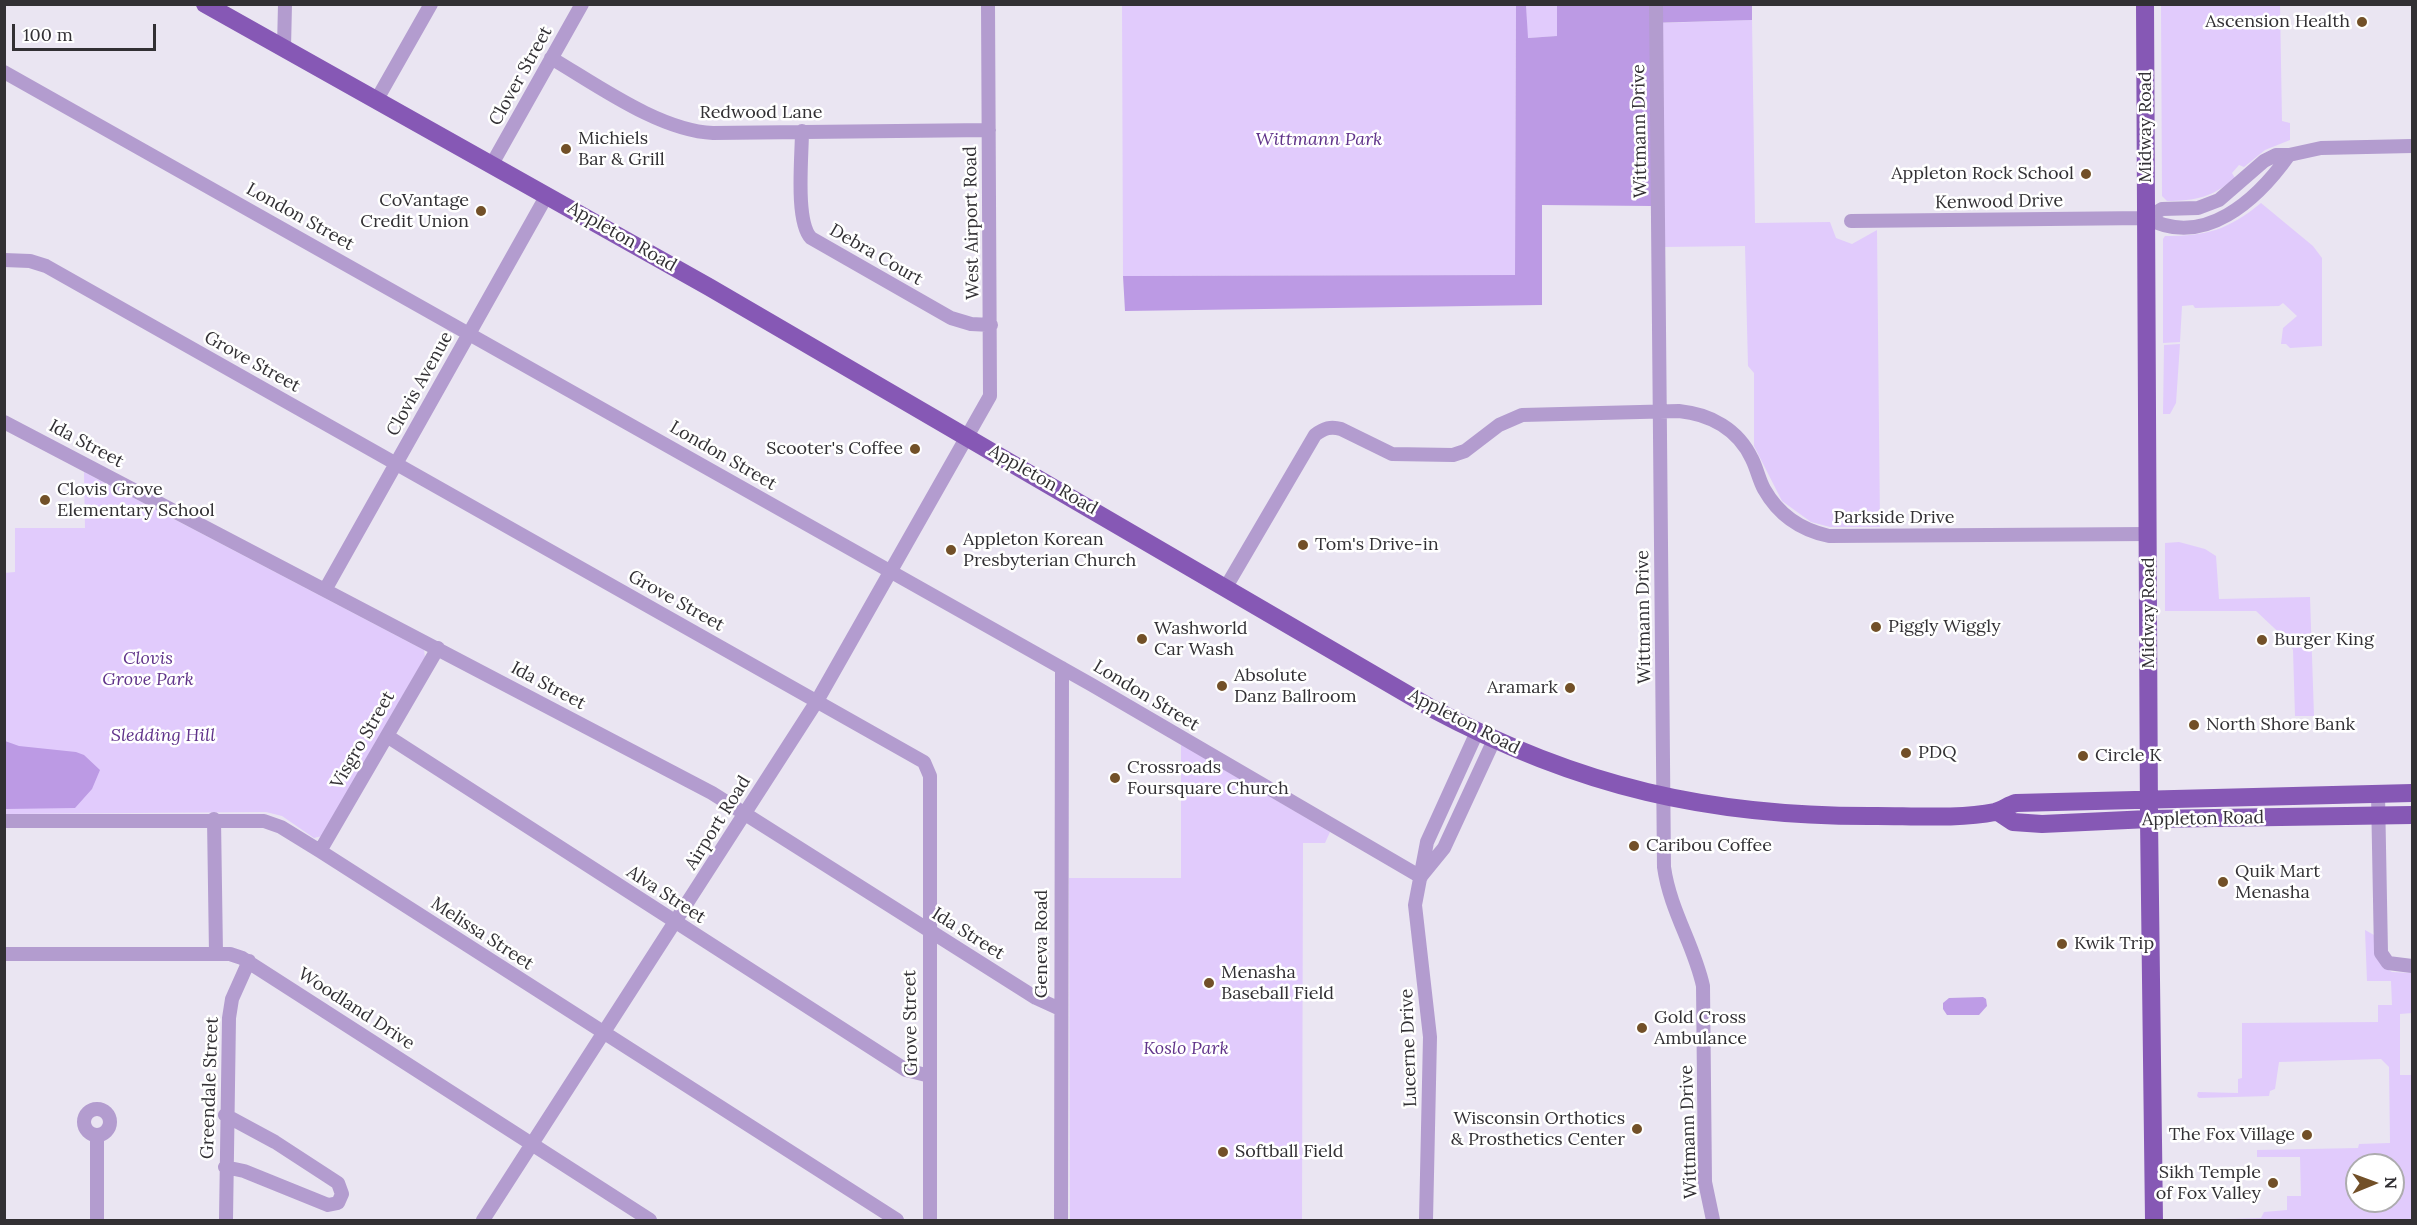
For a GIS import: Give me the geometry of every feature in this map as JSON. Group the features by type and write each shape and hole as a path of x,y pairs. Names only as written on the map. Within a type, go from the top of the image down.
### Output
{"main road":[{"name":"Appleton Road","path":"205,4 547,195 968,436 1477,732 1570,771 1665,796 1738,810 1817,816 1918,816 1998,812 2009,821 2031,823 2149,810 2412,793"},
{"name":"Midway Road","path":"2145,4 2149,810 2154,1221"},
{"name":"Appleton Road","path":"2149,810 2412,815"}],"street":[{"path":"284,48 285,4"},
{"path":"376,101 431,4"},
{"name":"Clover Street","path":"492,164 582,4"},
{"name":"West Airport Road","path":"968,436 990,396 992,325 988,4"},
{"name":"Wittmann Drive","path":"1656,4 1664,839 1667,884 1696,960 1703,986 1705,1182 1713,1221"},
{"name":"Redwood Lane","path":"551,58 679,128 713,133 989,130"},
{"name":"London Street","path":"4,72 1062,668 1420,877"},
{"name":"Debra Court","path":"802,131 802,218 806,232 951,318 971,324 992,325"},
{"name":"Kenwood Drive","path":"1851,221 2147,218 2162,226 2188,227 2230,216 2240,209 2289,155 2321,148 2412,146"},
{"name":"Clovis Avenue","path":"325,590 547,195"},
{"name":"Grove Street","path":"4,260 30,261 46,266 919,758 927,766 930,776 928,931 930,1221"},
{"name":"Parkside Drive","path":"1226,587 1316,435 1327,427 1341,429 1392,454 1453,455 1465,451 1499,425 1522,415 1661,411 1699,414 1727,428 1746,447 1762,487 1779,510 1789,519 1817,533 1841,537 2149,534"},
{"name":"Ida Street","path":"4,422 438,648 745,812 928,931 1036,998 1060,1009"},
{"name":"Airport Road","path":"483,1221 817,701 968,436"},
{"name":"Visgro Street","path":"320,851 438,648"},
{"name":"Geneva Road","path":"1061,1221 1062,668"},
{"name":"Lucerne Drive","path":"1426,1221 1430,1037 1414,905 1427,842 1477,732"},
{"name":"Alva Street","path":"387,736 906,1070 930,1077"},
{"name":"Lucerne Drive","path":"1420,877 1444,848 1494,740"},
{"path":"2378,794 2381,952 2388,963 2412,966"},
{"path":"214,819 216,954"},
{"name":"Melissa Street","path":"4,821 214,819 272,823 320,851 897,1221"},
{"name":"Woodland Drive","path":"4,954 236,955 249,961 650,1221"},
{"name":"Greendale Street","path":"226,1221 225,1115 230,1008 249,961"},
{"path":"225,1115 275,1143 338,1184 342,1194 338,1203 328,1205 244,1172 225,1167"},
{"path":"97,1135 97,1221"}],"green space":[{"name":"Wittmann Park","path":"1122,5 1516,5 1515,275 1123,276"},
{"path":"1526,5 1557,5 1558,36 1527,38"},
{"path":"2161,5 2280,5 2282,121 2290,123 2290,140 2265,150 2244,167 2239,165 2232,173 2235,178 2219,190 2203,197 2186,200 2167,201 2162,196"},
{"path":"1752,20 1755,223 1830,222 1836,238 1852,244 1877,230 1880,527 1830,527 1811,522 1782,501 1754,446 1754,373 1748,366 1745,246 1664,247 1663,23"},
{"path":"2261,203 2313,246 2322,258 2322,346 2290,348 2286,344 2281,344 2283,328 2297,316 2283,303 2279,306 2195,308 2193,305 2182,306 2180,342 2163,343 2163,239 2165,236 2193,235 2216,230 2238,220"},
{"path":"2180,344 2176,403 2170,414 2163,414 2164,345"},
{"name":"Clovis Grove Park","path":"84,472 424,650 425,657 322,836 314,838 282,816 266,812 5,814 4,573 15,572 15,528 85,528"},
{"path":"2179,542 2205,549 2216,556 2219,599 2310,597 2314,716 2295,716 2293,650 2289,642 2256,611 2165,611 2165,543"},
{"name":"Koslo Park","path":"1181,744 1330,832 1325,843 1303,843 1302,1220 1070,1220 1069,878 1181,878"},
{"path":"2365,930 2374,935 2382,966 2392,972 2412,973 2412,1013 2400,1014 2400,1075 2412,1075 2412,1220 2198,1220 2261,1218 2264,1212 2287,1210 2287,1196 2301,1196 2300,1157 2257,1157 2257,1150 2358,1148 2359,1144 2390,1143 2389,1067 2381,1059 2279,1062 2275,1089 2270,1091 2269,1096 2199,1098 2197,1096 2198,1092 2238,1093 2238,1079 2242,1078 2242,1023 2378,1022 2378,1005 2392,1005 2391,981 2367,981"}],"shaded area":[{"path":"1516,5 1526,5 1528,38 1557,36 1557,5 1752,5 1752,20 1650,23 1652,206 1542,205 1542,305 1125,311 1123,276 1515,275"},
{"path":"5,741 19,746 76,752 84,755 100,770 92,789 75,808 5,809"},
{"path":"1983,997 1986,999 1987,1006 1979,1015 1947,1015 1943,1009 1943,1003 1949,998"}],"place":[{"name":"Ascension Health","path":"2362,22"},
{"name":"Michiels Bar & Grill","path":"566,149"},
{"name":"Appleton Rock School","path":"2086,174"},
{"name":"CoVantage Credit Union","path":"481,211"},
{"name":"Scooter's Coffee","path":"915,449"},
{"name":"Clovis Grove Elementary School","path":"45,500"},
{"name":"Tom's Drive-in","path":"1303,545"},
{"name":"Appleton Korean Presbyterian Church","path":"951,550"},
{"name":"Piggly Wiggly","path":"1876,627"},
{"name":"Washworld Car Wash","path":"1142,639"},
{"name":"Burger King","path":"2262,640"},
{"name":"Absolute Danz Ballroom","path":"1222,686"},
{"name":"Aramark","path":"1570,688"},
{"name":"North Shore Bank","path":"2194,725"},
{"name":"PDQ","path":"1906,753"},
{"name":"Circle K","path":"2083,756"},
{"name":"Crossroads Foursquare Church","path":"1115,778"},
{"name":"Caribou Coffee","path":"1634,846"},
{"name":"Quik Mart Menasha","path":"2223,882"},
{"name":"Kwik Trip","path":"2062,944"},
{"name":"Menasha Baseball Field","path":"1209,983"},
{"name":"Gold Cross Ambulance","path":"1642,1028"},
{"name":"Wisconsin Orthotics & Prosthetics Center","path":"1637,1129"},
{"name":"The Fox Village","path":"2307,1135"},
{"name":"Softball Field","path":"1223,1152"},
{"name":"Sikh Temple of Fox Valley","path":"2273,1183"}],"park label":[{"name":"Sledding Hill","path":"163,736"}]}
